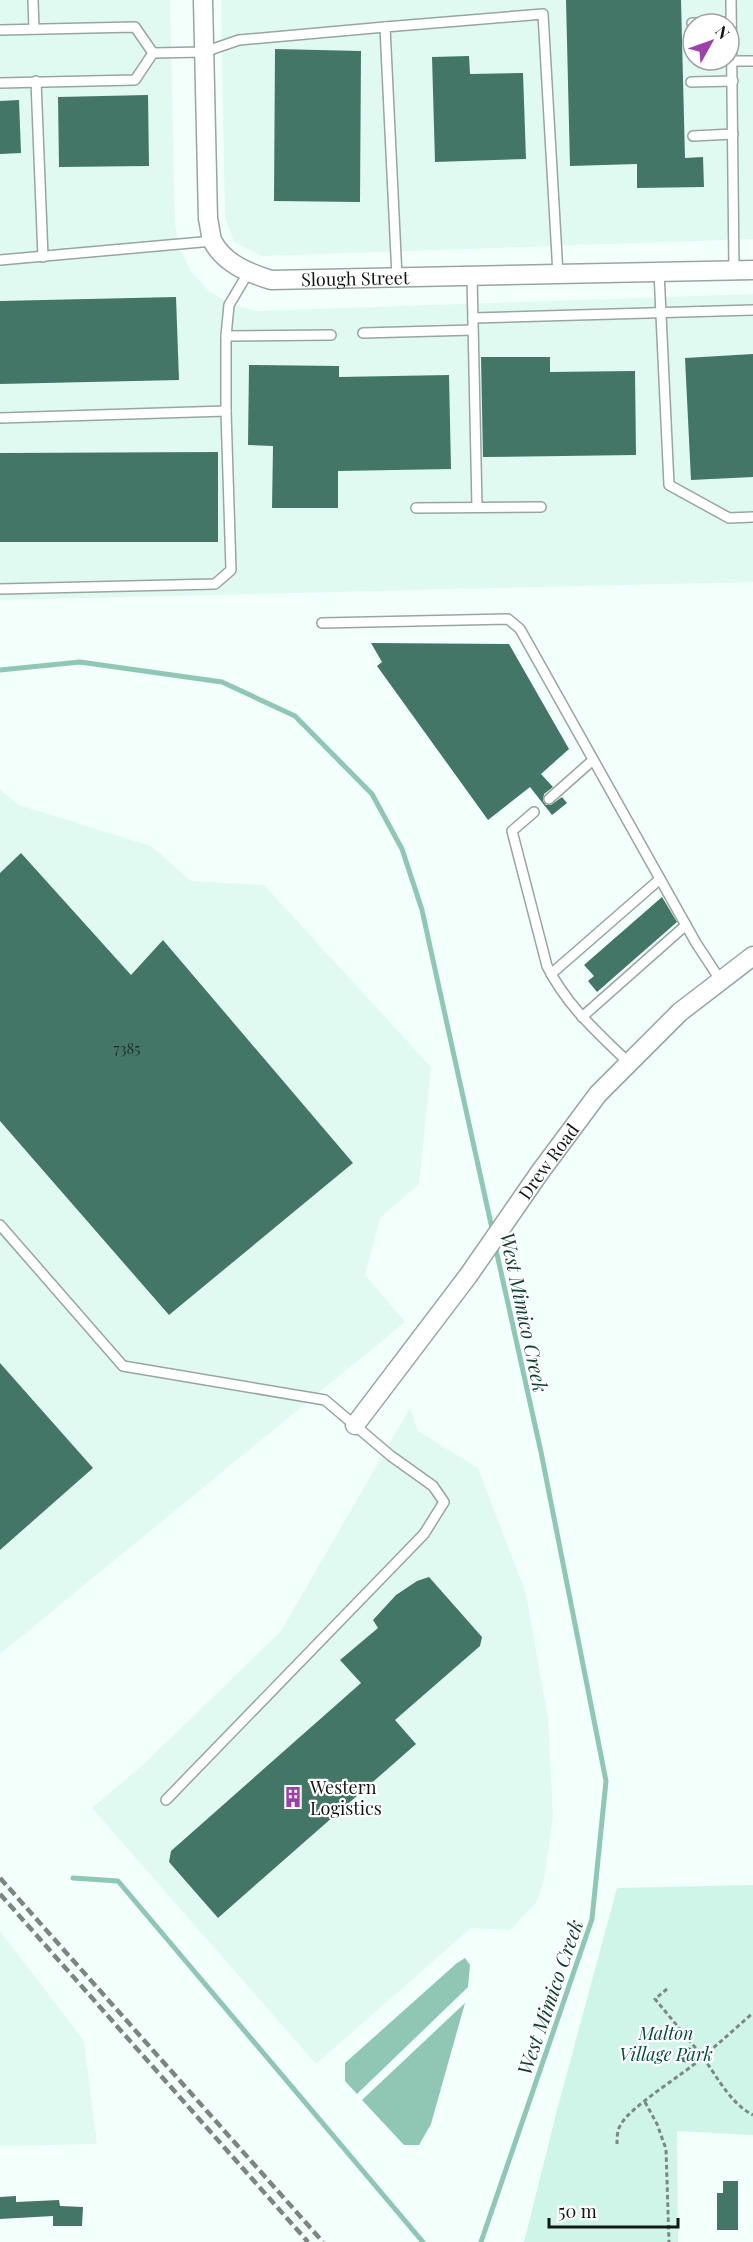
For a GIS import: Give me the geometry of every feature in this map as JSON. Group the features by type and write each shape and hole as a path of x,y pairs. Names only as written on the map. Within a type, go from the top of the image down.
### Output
{"street":[{"path":"203,0 208,219 213,241"},
{"name":"Slough Street","path":"213,241 229,261 248,273 271,280 753,270"},
{"name":"Drew Road","path":"355,1425 468,1276 540,1172 598,1094 680,1012 753,956"}],"lane":[{"path":"33,0 34,29"},
{"path":"153,53 204,52 239,40 543,14 558,274"},
{"path":"0,30 135,27 153,53"},
{"path":"385,27 397,278"},
{"path":"0,83 135,80 153,53"},
{"path":"733,72 734,270"},
{"path":"36,81 43,257"},
{"path":"692,82 733,81"},
{"path":"693,136 733,134"},
{"path":"0,260 213,241"},
{"path":"659,272 669,485 729,518 753,517"},
{"path":"0,589 215,584 231,570 226,336 229,305 248,273"},
{"path":"472,276 477,507"},
{"path":"473,318 753,310"},
{"path":"363,333 474,330"},
{"path":"226,336 331,334"},
{"path":"0,418 226,411"},
{"path":"416,508 541,507"},
{"path":"322,623 508,619 520,629 686,925 721,981"},
{"path":"549,799 593,760"},
{"path":"534,812 512,831 547,966 582,1017 629,1063"},
{"path":"551,974 660,879"},
{"path":"582,1017 686,925"},
{"path":"0,1225 123,1366 325,1400 391,1456 433,1486 444,1502 424,1534 166,1800"}],"path":[{"path":"667,1989 655,1998 734,2099 744,2110 753,2115"},
{"path":"617,2144 618,2128 634,2108 703,2057 753,2013"},
{"path":"645,2102 657,2124 666,2149 669,2242"}],"shaded area":[{"path":"0,0 170,0 175,226 180,250 192,273 209,291 231,304 256,311 753,294 753,582 0,600"},
{"path":"221,0 753,0 753,239 262,256 234,242 225,218"},
{"path":"0,790 19,805 151,846 191,881 264,885 431,1067 419,1184 380,1218 365,1275 405,1322 0,1654"},
{"path":"410,1408 418,1431 478,1468 526,1594 548,1719 553,1816 544,1880 536,1903 510,1930 471,1928 316,2064 92,1808 146,1762 281,1631"},
{"path":"0,1931 84,2041 97,2144 0,2146"},
{"path":"465,1958 470,1965 468,1987 357,2094 345,2081 345,2063"},
{"path":"465,2003 431,2124 419,2145 404,2145 362,2100"}],"green space":[{"name":"Malton Village Park","path":"753,1885 753,2135 677,2131 678,2242 524,2242 617,1888"}],"building":[{"path":"566,0 681,0 681,72 683,72 685,158 703,157 704,187 637,188 637,164 570,166"},
{"path":"275,49 361,51 360,202 274,201"},
{"path":"469,56 470,74 523,73 526,159 435,162 432,57"},
{"path":"148,95 149,166 59,167 58,97"},
{"path":"19,100 21,153 0,154 0,101"},
{"path":"176,297 179,380 0,384 0,301"},
{"path":"753,354 753,477 691,480 685,358"},
{"path":"481,357 550,357 550,372 635,371 636,455 483,457"},
{"path":"249,365 339,366 339,377 449,375 451,469 338,471 338,508 272,508 273,446 248,445"},
{"path":"218,452 218,542 0,542 0,453"},
{"path":"371,643 509,644 569,749 541,774 553,787 544,794 543,801 546,805 551,805 562,797 567,803 552,815 530,787 488,820 377,666 382,662"},
{"path":"21,853 131,975 163,940 353,1163 169,1315 0,1121 0,873"},
{"path":"662,897 677,922 597,992 588,981 594,976 584,965"},
{"path":"0,1363 93,1468 0,1550"},
{"name":"Western Logistics","path":"429,1577 482,1637 480,1646 395,1720 416,1744 218,1918 169,1862 171,1851 361,1683 340,1660 378,1628 373,1620 396,1595 417,1581"},
{"path":"683,2046 691,2048 694,2057 688,2063 679,2061 677,2052"},
{"path":"723,2181 738,2181 738,2230 717,2230 717,2193 723,2193"},
{"path":"16,2196 16,2202 59,2200 60,2206 83,2207 82,2226 53,2226 53,2216 0,2219 0,2197"}],"waterway":[{"name":"West Mimico Creek","path":"0,670 80,662 222,682 295,716 372,794 402,849 422,910 493,1233"},
{"name":"West Mimico Creek","path":"481,2242 592,1919 606,1781 541,1452 495,1245"},
{"path":"73,1878 118,1881 423,2242"}],"railway":[{"path":"0,1878 323,2242"},
{"path":"0,1894 308,2242"}],"place":[{"name":"Western Logistics","path":"293,1797"}]}
